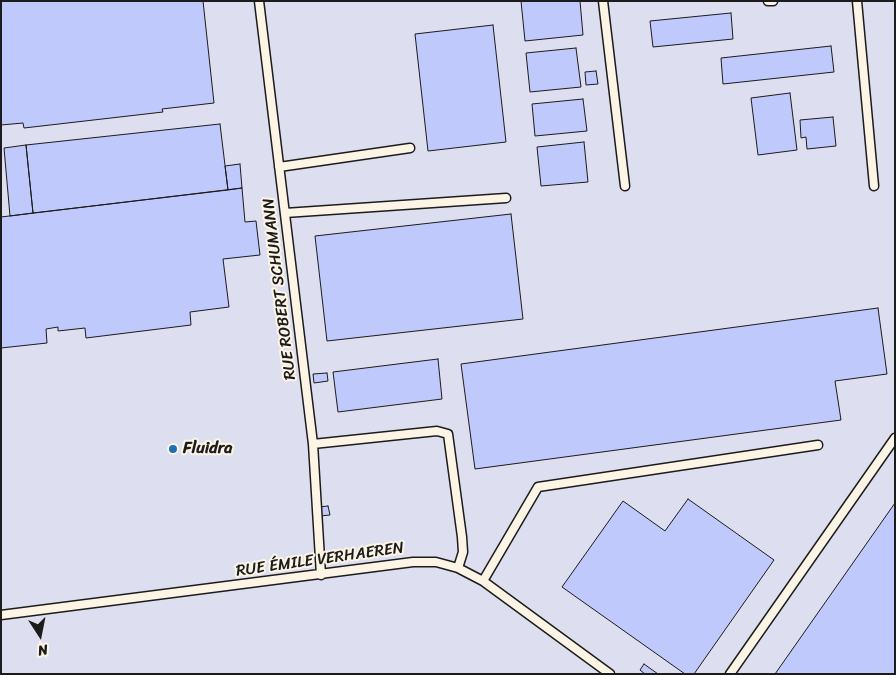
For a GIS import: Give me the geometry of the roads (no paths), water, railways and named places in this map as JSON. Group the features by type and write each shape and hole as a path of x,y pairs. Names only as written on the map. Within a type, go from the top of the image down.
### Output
{"lane":[{"name":"RUE ROBERT SCHUMANN","path":"259,1 313,444 321,574"},
{"path":"603,1 625,186"},
{"path":"768,1 773,1"},
{"path":"857,1 874,186"},
{"path":"279,167 410,148"},
{"path":"285,213 506,198"},
{"path":"313,444 438,431 448,434 462,537 463,552 458,568"},
{"path":"730,674 895,438"},
{"path":"483,581 538,487 818,445"},
{"name":"RUE ÉMILE VERHAEREN","path":"1,615 412,562 436,562 458,568 483,581 610,674"}],"place":[{"name":"Fluidra","path":"173,449"}]}
